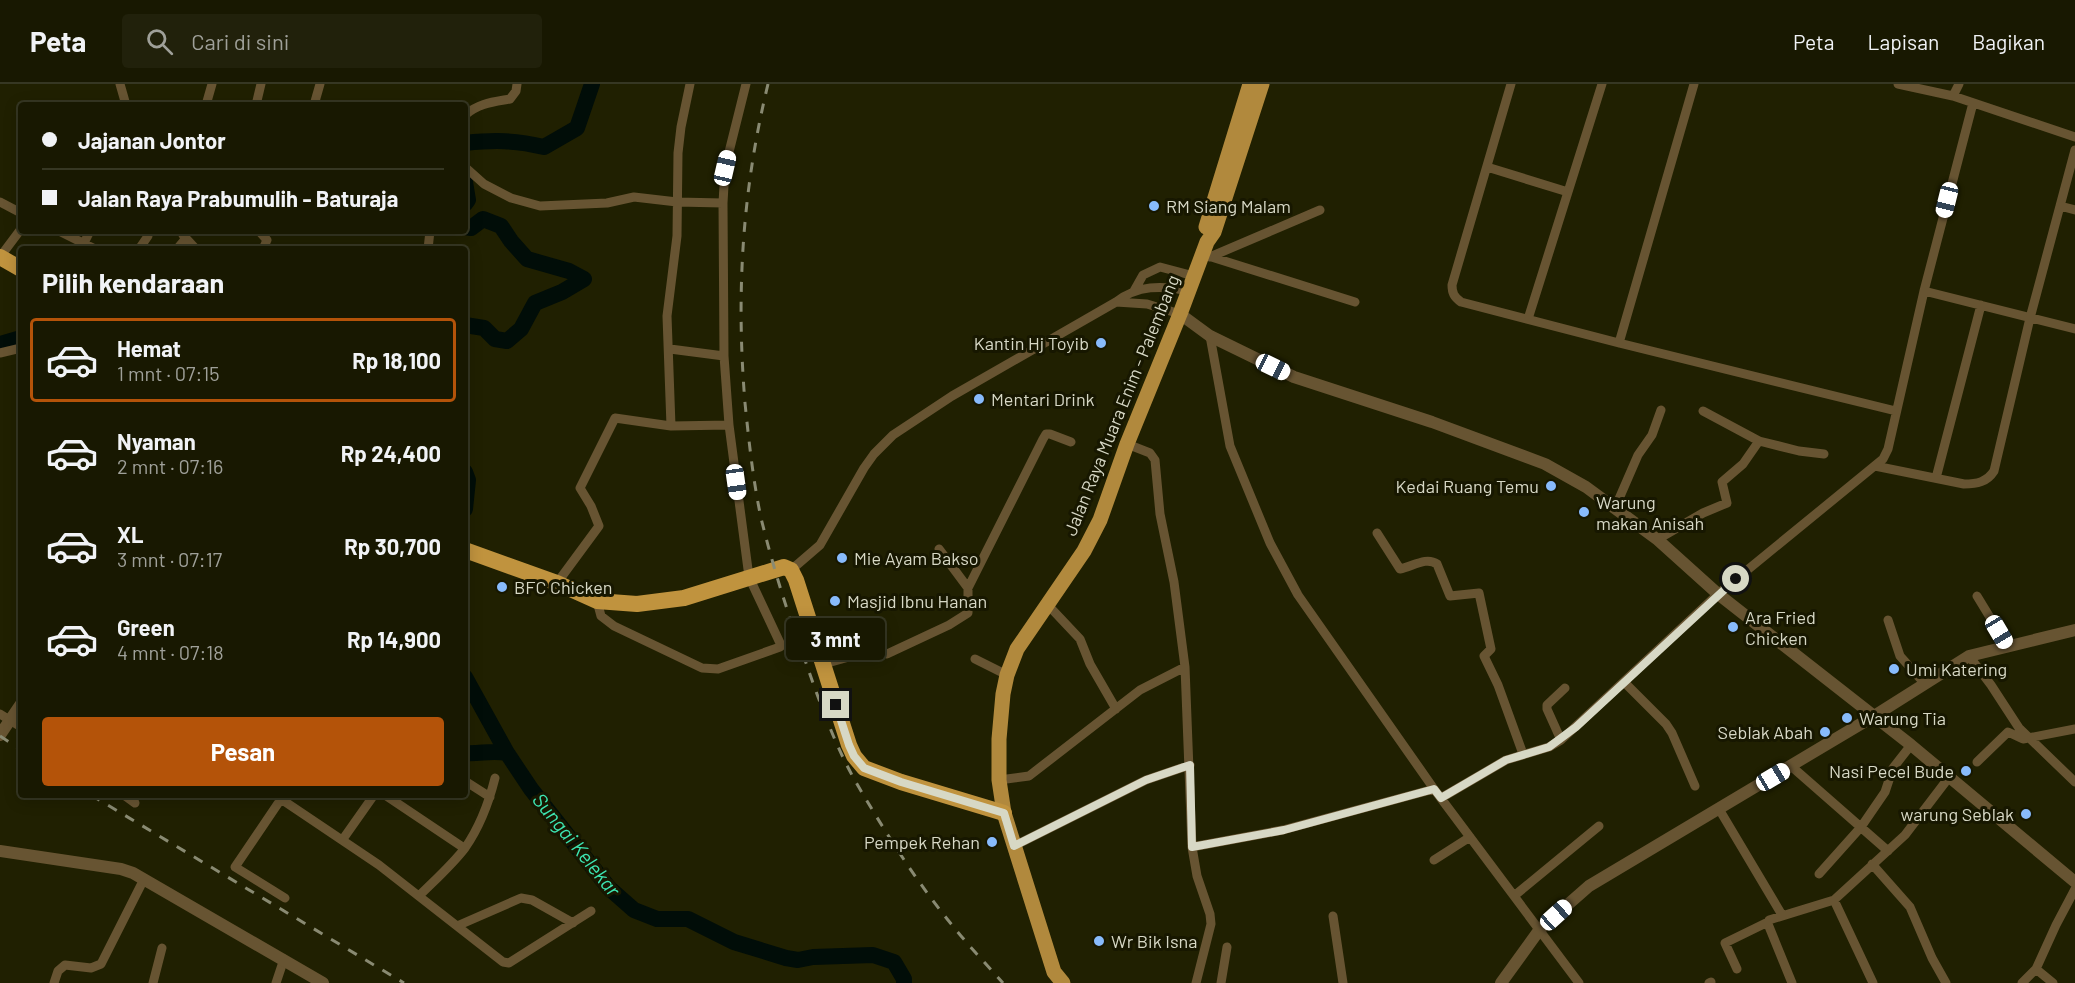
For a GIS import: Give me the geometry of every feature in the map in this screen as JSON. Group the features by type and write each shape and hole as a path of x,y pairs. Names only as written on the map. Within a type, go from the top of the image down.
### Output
{"highway":[{"path":"0,257 18,267"},
{"path":"468,550 557,583 597,601 637,604 684,598 784,567 791,570 849,745 854,756 864,768 901,782 1004,813"}],"main road":[{"name":"Jalan Raya Muara Enim - Palembang","path":"1206,251 1205,230 1250,84"},
{"name":"Jalan Raya Muara Enim - Palembang","path":"1063,983 1054,972 1004,813 999,780 999,739 1007,675 1017,649 1084,551 1100,520 1127,444 1214,232 1262,84"}],"street":[{"path":"120,84 125,102"},
{"path":"207,102 212,84"},
{"path":"257,102 261,84"},
{"path":"315,102 320,84"},
{"path":"468,112 482,104 510,99 516,91 517,84"},
{"path":"671,426 667,316 676,236 681,127 690,84"},
{"path":"597,601 601,616 614,626 702,668 717,669 780,647 749,577 729,425 724,356 723,203 725,168 746,84"},
{"path":"1511,84 1452,285 1452,292 1461,302 1896,411"},
{"path":"1528,319 1602,84"},
{"path":"1619,343 1694,84"},
{"path":"1898,84 1953,96 2075,137"},
{"path":"1953,96 1959,84"},
{"path":"1441,798 1506,760 1549,747 1561,740 1718,594 1804,521 1883,459 1888,449 1924,291 1972,104"},
{"path":"1875,466 1964,484 1977,484 1986,480 1994,471 2030,318 2075,150"},
{"path":"1487,168 1568,192"},
{"path":"468,170 484,184 511,198 540,206 607,203 634,197 677,202 723,203"},
{"path":"0,202 18,211"},
{"path":"2061,206 2075,210"},
{"path":"1206,251 1320,210"},
{"path":"0,257 18,234"},
{"path":"65,234 90,246"},
{"path":"84,243 88,234"},
{"path":"141,246 148,236"},
{"path":"179,246 185,237 193,246"},
{"path":"1206,251 1355,302"},
{"path":"1134,291 1143,276 1160,267 1194,276"},
{"path":"791,570 820,545 864,468 893,435 952,396 1134,291 1161,287 1189,291"},
{"path":"1924,291 2075,329"},
{"path":"1116,302 1147,304 1180,314 1210,336 1294,377 1432,422 1545,464 1586,487 1658,539 1718,594 1950,776 2075,882"},
{"path":"1936,478 1981,305"},
{"path":"1210,336 1230,446 1270,543 1298,595 1434,789 1579,983"},
{"path":"0,353 18,349"},
{"path":"670,349 724,356"},
{"path":"1615,508 1638,455 1652,435 1662,410"},
{"path":"1703,411 1759,441 1799,452 1824,454"},
{"path":"557,583 599,526 580,488 615,418 671,426 729,425"},
{"path":"824,664 874,650 887,654 949,625 968,613 968,588 1046,434 1071,442"},
{"path":"1658,539 1703,513 1727,503 1722,482 1743,464 1759,441"},
{"path":"1127,444 1150,453 1157,466 1160,514 1174,582 1185,667 1192,847 1197,876 1210,914 1211,924 1196,983"},
{"path":"1377,533 1400,569 1428,560 1433,561 1437,564 1450,596 1479,593 1491,649 1484,656 1498,686 1523,754"},
{"path":"939,549 968,588"},
{"path":"1977,596 2008,647"},
{"path":"1047,604 1080,639 1090,664 1116,709"},
{"path":"1888,620 1900,656 1925,684"},
{"path":"1501,983 1540,929 1589,886 1969,657 2075,630"},
{"path":"1969,657 1991,685 2019,728 2075,782"},
{"path":"975,659 1007,675"},
{"path":"999,780 1029,776 1140,690 1185,667"},
{"path":"1624,682 1658,713 1666,724 1695,786"},
{"path":"1561,740 1547,710 1547,705 1565,688"},
{"path":"0,735 5,716 18,706"},
{"path":"5,716 18,724"},
{"path":"1977,762 2007,732 2020,739 2075,729"},
{"path":"1819,874 1861,827 1885,792 1891,772 1911,745"},
{"path":"1014,846 1146,780 1190,765"},
{"path":"1791,766 1888,850"},
{"path":"1737,969 1725,943 1768,922 1771,918 1799,912 1834,900 1905,836 1950,776"},
{"path":"419,896 464,848 490,797 495,778"},
{"path":"468,783 490,797"},
{"path":"1192,847 1284,830 1434,789"},
{"path":"129,798 135,802"},
{"path":"277,798 235,867 285,898"},
{"path":"280,798 343,839 419,896 496,959 506,963 591,911"},
{"path":"343,839 372,798"},
{"path":"389,798 464,848"},
{"path":"1719,809 1782,915"},
{"path":"1515,896 1599,826"},
{"path":"1434,860 1470,837"},
{"path":"0,851 121,869 144,879 323,983"},
{"path":"1872,864 1910,907 1932,958 1946,983"},
{"path":"54,983 58,971 65,965 91,968 101,964 144,879"},
{"path":"2022,983 2036,969 2075,889"},
{"path":"457,926 516,900 526,898 573,923"},
{"path":"1834,900 1873,983"},
{"path":"1333,916 1342,983"},
{"path":"1768,922 1792,983"},
{"path":"1221,983 1227,947"},
{"path":"153,983 162,948"},
{"path":"276,983 284,960"},
{"path":"2036,969 2053,983"}],"waterway":[{"name":"Sungai Kelekar","path":"468,143 504,141 544,147 577,128 592,84"},
{"name":"Sungai Kelekar","path":"468,228 471,228 483,219 501,226 527,259 569,271 584,279 562,292 535,303 521,329 507,341 495,339 484,328 468,325"},
{"path":"0,344 18,339"},
{"name":"Sungai Kelekar","path":"468,682 507,753 531,789 609,888 634,910 657,919 688,919 734,942 786,958 798,960 813,957 873,955 894,962 904,983"},
{"path":"468,753 507,753"}],"railway":[{"path":"768,84 752,164 741,282 745,403 753,475 766,536 799,645 828,724 849,770 890,838 926,891 1003,983"},
{"path":"0,736 18,748"},
{"path":"96,798 404,983"}],"place":[{"name":"RM Siang Malam","path":"1154,206"},
{"name":"Kantin Hj Toyib","path":"1101,343"},
{"name":"Mentari Drink","path":"979,399"},
{"name":"Kedai Ruang Temu","path":"1551,486"},
{"name":"Warung makan Anisah","path":"1584,512"},
{"name":"Mie Ayam Bakso","path":"842,558"},
{"name":"BFC Chicken","path":"502,587"},
{"name":"Masjid Ibnu Hanan","path":"835,601"},
{"name":"Ara Fried Chicken","path":"1733,627"},
{"name":"Umi Katering","path":"1894,669"},
{"name":"Warung Tia","path":"1847,718"},
{"name":"Seblak Abah","path":"1825,732"},
{"name":"Nasi Pecel Bude","path":"1966,771"},
{"name":"warung Seblak","path":"2026,814"},
{"name":"Pempek Rehan","path":"992,842"},
{"name":"Wr Bik Isna","path":"1099,941"}],"route":[{"path":"836,705 849,745 854,756 864,768 901,782 1004,813 1014,846 1146,780 1190,765 1192,847 1284,830 1434,789 1441,798 1506,760 1549,747 1576,727 1736,579"}]}
